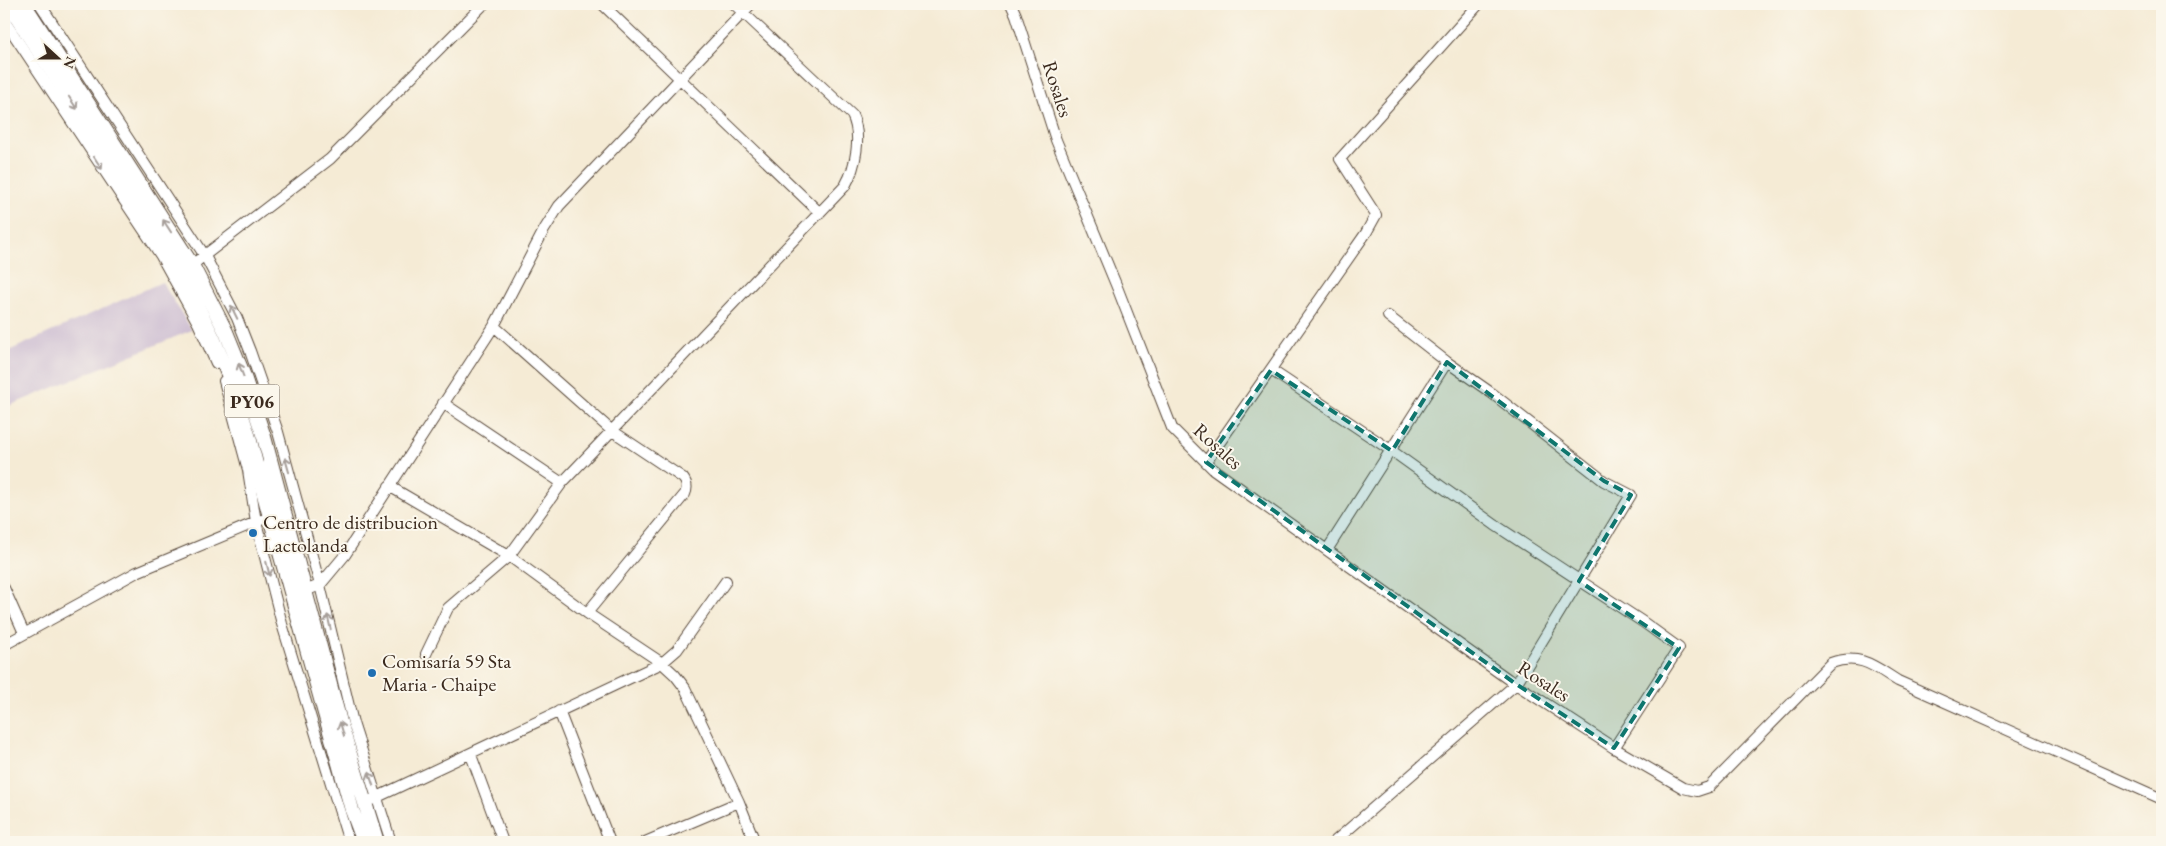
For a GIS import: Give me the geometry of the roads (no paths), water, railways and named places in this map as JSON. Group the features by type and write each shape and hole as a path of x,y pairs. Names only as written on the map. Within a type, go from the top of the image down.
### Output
{"highway":[{"name":"PY06","path":"8,4 172,256 200,308 227,371 242,412 266,518 352,810 364,842"},
{"name":"PY06","path":"24,4 192,265 215,310 243,374 269,456 306,591 352,810 377,842"}],"street":[{"path":"40,4 205,256 250,351 278,432 320,585 353,723 391,842"},
{"path":"192,265 330,160 484,4"},
{"path":"602,4 819,212"},
{"path":"426,654 448,608 509,556 562,483 845,186 849,178 852,170 857,126 852,115 734,4"},
{"path":"306,591 320,585 345,555 494,326 544,230 559,206 751,4"},
{"name":"Rosales","path":"1011,4 1056,140 1117,287 1172,428 1213,469 1516,684 1614,748 1683,788 1697,790 1709,787 1831,663 1845,658 1867,662 1898,681 2162,799"},
{"path":"1206,462 1366,233 1376,215 1340,159 1479,4"},
{"path":"4,20 161,256 198,323 224,383 248,470 266,518"},
{"path":"1334,842 1516,684 1631,495 1604,481 1493,394 1388,316"},
{"path":"494,326 611,430 683,478 687,489 685,494 587,613"},
{"path":"1327,550 1448,362"},
{"path":"1271,370 1392,451 1495,525 1643,622 1679,648 1614,748"},
{"path":"443,404 562,483"},
{"path":"266,518 269,456"},
{"path":"389,486 509,556 587,613 662,663 675,675 685,688 739,802 755,842"},
{"path":"4,645 137,572 266,518 278,518 299,597 311,613"},
{"path":"349,842 352,810 662,663 677,650 726,581"},
{"path":"4,588 24,634"},
{"path":"559,711 610,842"},
{"path":"470,755 503,842"},
{"path":"645,842 739,802"}],"place":[{"name":"Centro de distribucion Lactolanda","path":"253,533"},
{"name":"Comisaría 59 Sta Maria - Chaipe","path":"372,673"}]}
